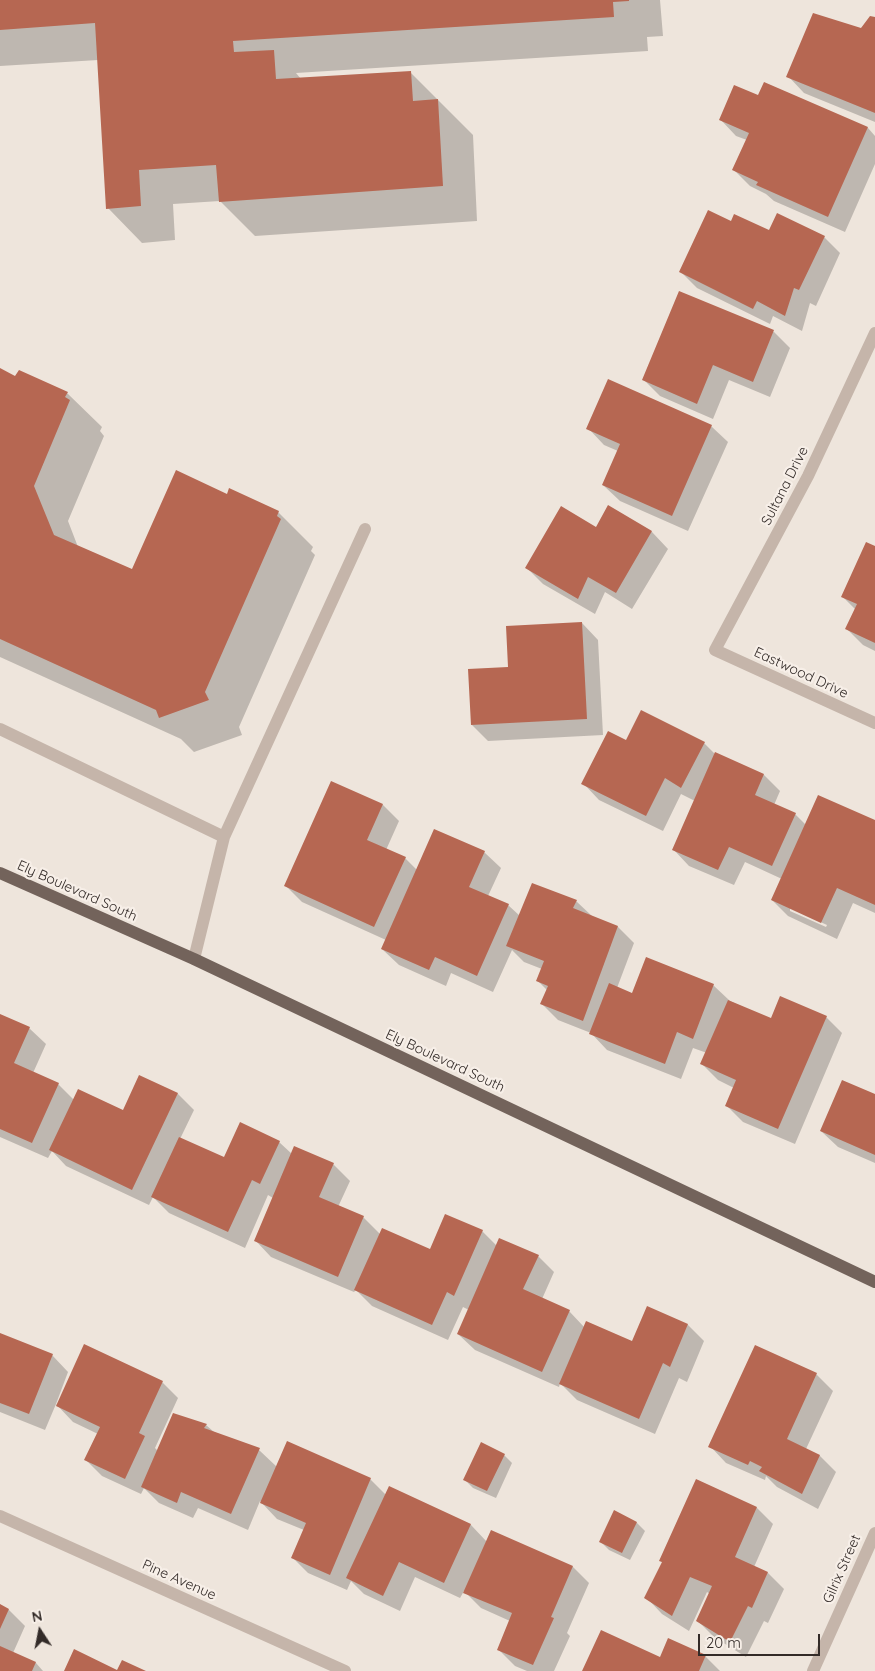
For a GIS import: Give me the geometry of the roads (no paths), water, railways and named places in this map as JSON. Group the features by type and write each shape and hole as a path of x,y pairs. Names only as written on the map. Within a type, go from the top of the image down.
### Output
{"main road":[{"name":"Ely Boulevard South","path":"0,873 194,959 875,1282"}],"street":[{"name":"Sultana Drive","path":"715,650 808,476 875,333"},
{"path":"194,959 224,837 365,529"},
{"name":"Eastwood Drive","path":"715,650 875,724"},
{"path":"0,730 224,837"},
{"name":"Pine Avenue","path":"0,1516 345,1671"},
{"name":"Gilrix Street","path":"813,1671 875,1533"}]}
